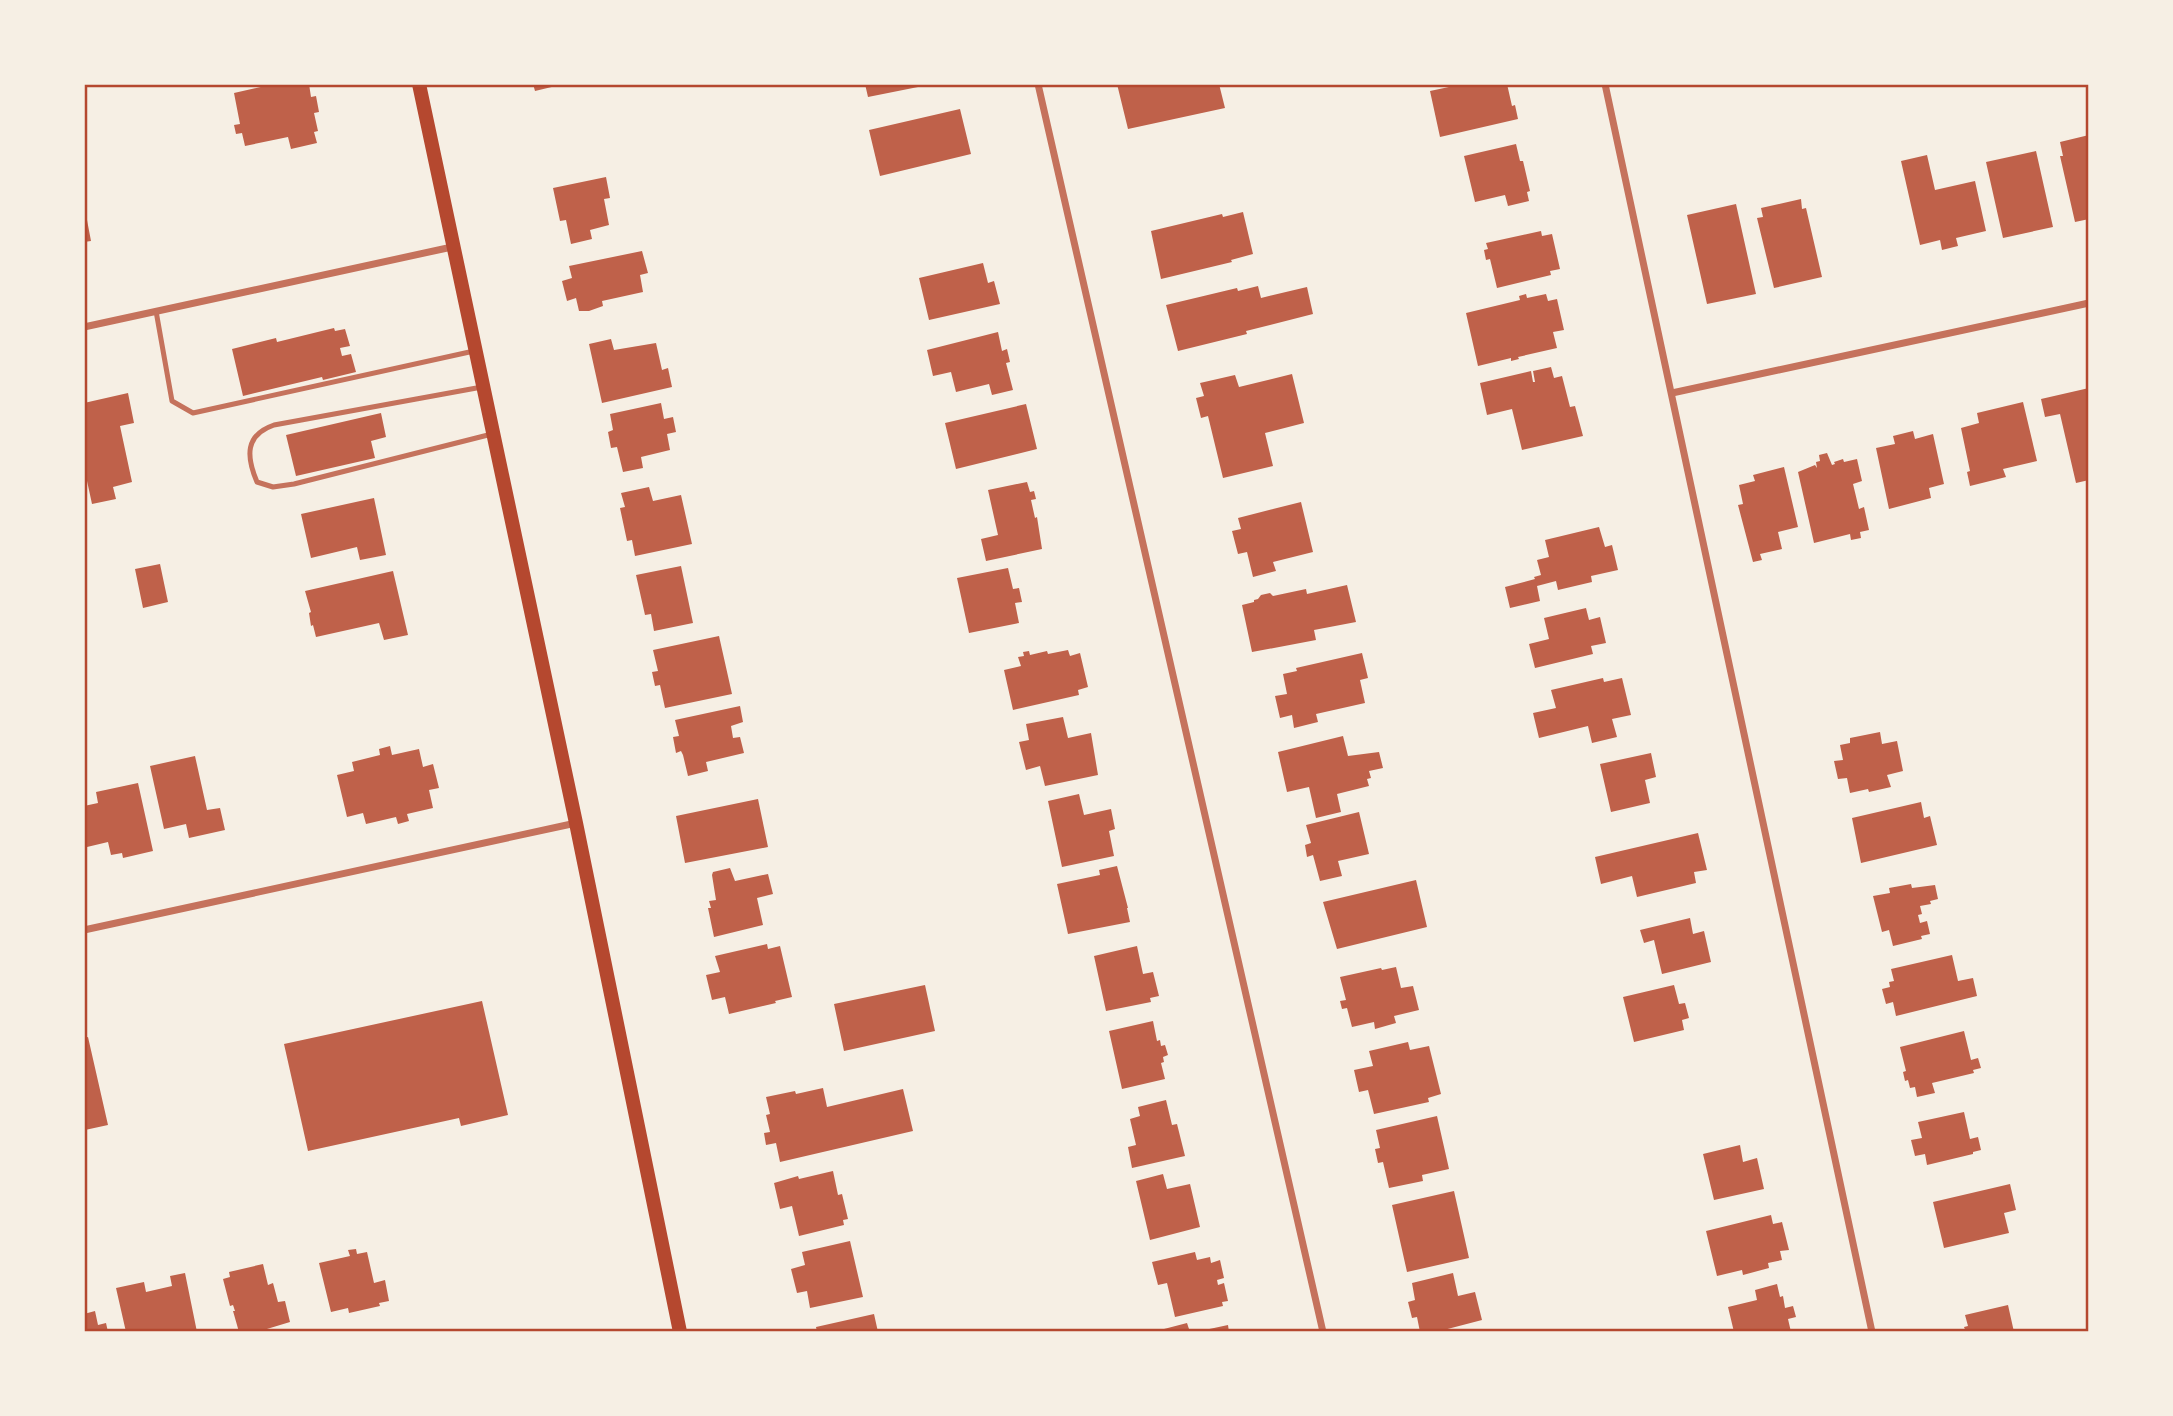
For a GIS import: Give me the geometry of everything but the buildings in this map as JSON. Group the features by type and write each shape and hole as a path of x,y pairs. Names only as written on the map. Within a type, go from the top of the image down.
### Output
{"main road":[{"path":"419,84 576,823 680,1332"}],"street":[{"path":"1038,84 1323,1332"},
{"path":"1605,84 1872,1332"},
{"path":"84,327 452,247"},
{"path":"1672,393 2089,303"},
{"path":"84,930 576,823"}],"lane":[{"path":"156,312 172,401 193,413 474,351"},
{"path":"482,387 259,430 250,442 251,468 257,482 273,487 492,434"}]}
